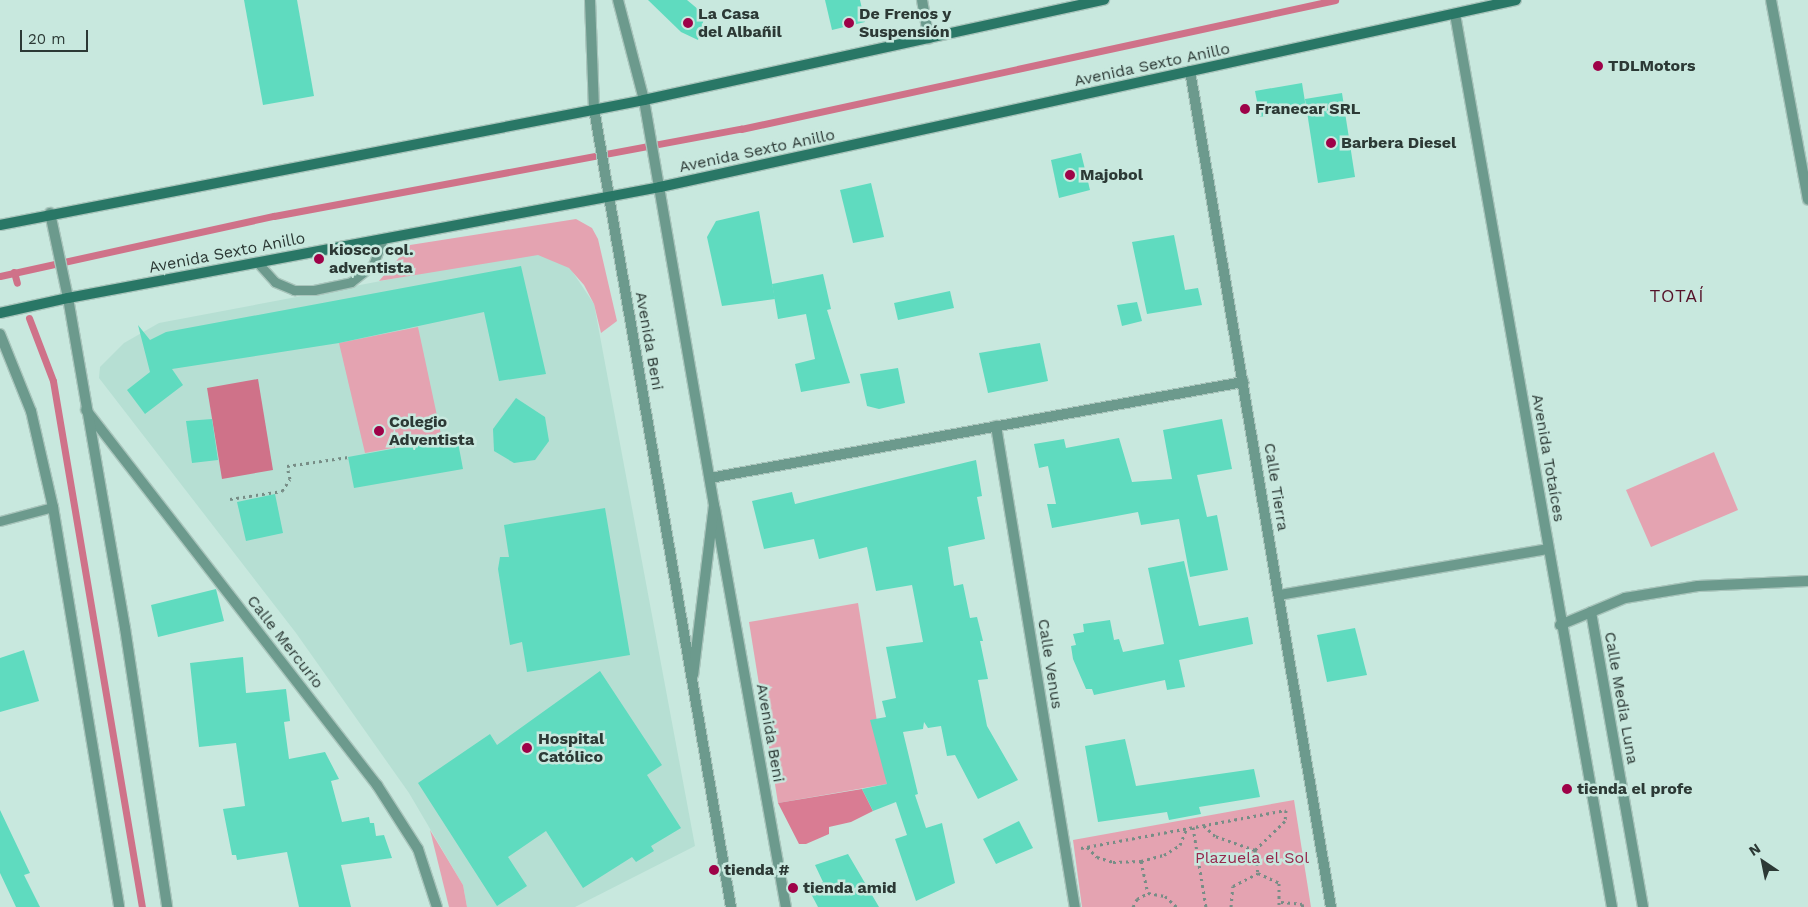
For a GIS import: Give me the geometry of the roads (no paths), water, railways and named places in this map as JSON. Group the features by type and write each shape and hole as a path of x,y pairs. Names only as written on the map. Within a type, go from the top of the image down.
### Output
{"main road":[{"path":"0,224 50,213 595,115 644,100 1104,0"},
{"name":"Avenida Sexto Anillo","path":"0,313 68,298 660,187 1516,0"}],"street":[{"name":"Avenida Beni","path":"590,0 595,115 731,907"},
{"name":"Avenida Beni","path":"618,0 644,100 786,907"},
{"path":"922,0 929,38"},
{"path":"1771,0 1808,200"},
{"name":"Avenida Totaíces","path":"1455,14 1560,624 1612,907"},
{"name":"Calle Tierra","path":"1190,72 1331,907"},
{"path":"50,213 64,275 84,408 125,628 167,907"},
{"path":"0,334 31,411 53,506 119,907"},
{"path":"710,478 1243,382"},
{"name":"Calle Mercurio","path":"84,408 376,784 418,849 437,907"},
{"name":"Calle Venus","path":"996,426 1075,907"},
{"name":"Avenida Beni","path":"692,686 714,505"},
{"path":"1279,595 1548,549"},
{"path":"1560,624 1625,598 1698,586 1808,581"},
{"name":"Calle Media Luna","path":"1591,612 1642,907"}],"lane":[{"path":"257,262 275,282 294,290 314,290 351,282 373,265 383,239"},
{"path":"0,522 53,506"}],"waterway":[{"path":"0,276 274,216 741,129 1335,0"},
{"path":"14,272 17,283"},
{"path":"29,318 53,381 142,907"}],"place":[{"name":"La Casa del Albañil","path":"688,23"},
{"name":"De Frenos y Suspensión","path":"849,23"},
{"name":"TDLMotors","path":"1598,66"},
{"name":"Franecar SRL","path":"1245,109"},
{"name":"Barbera Diesel","path":"1331,143"},
{"name":"Majobol","path":"1070,175"},
{"name":"kiosco col. adventista","path":"319,259"},
{"name":"Colegio Adventista","path":"379,431"},
{"name":"Hospital Católico","path":"527,748"},
{"name":"tienda el profe","path":"1567,789"},
{"name":"tienda #","path":"714,870"},
{"name":"tienda amid","path":"793,888"}],"district":[{"name":"TOTAÍ","path":"1677,296"}],"park label":[{"name":"Plazuela el Sol","path":"1252,858"}]}
